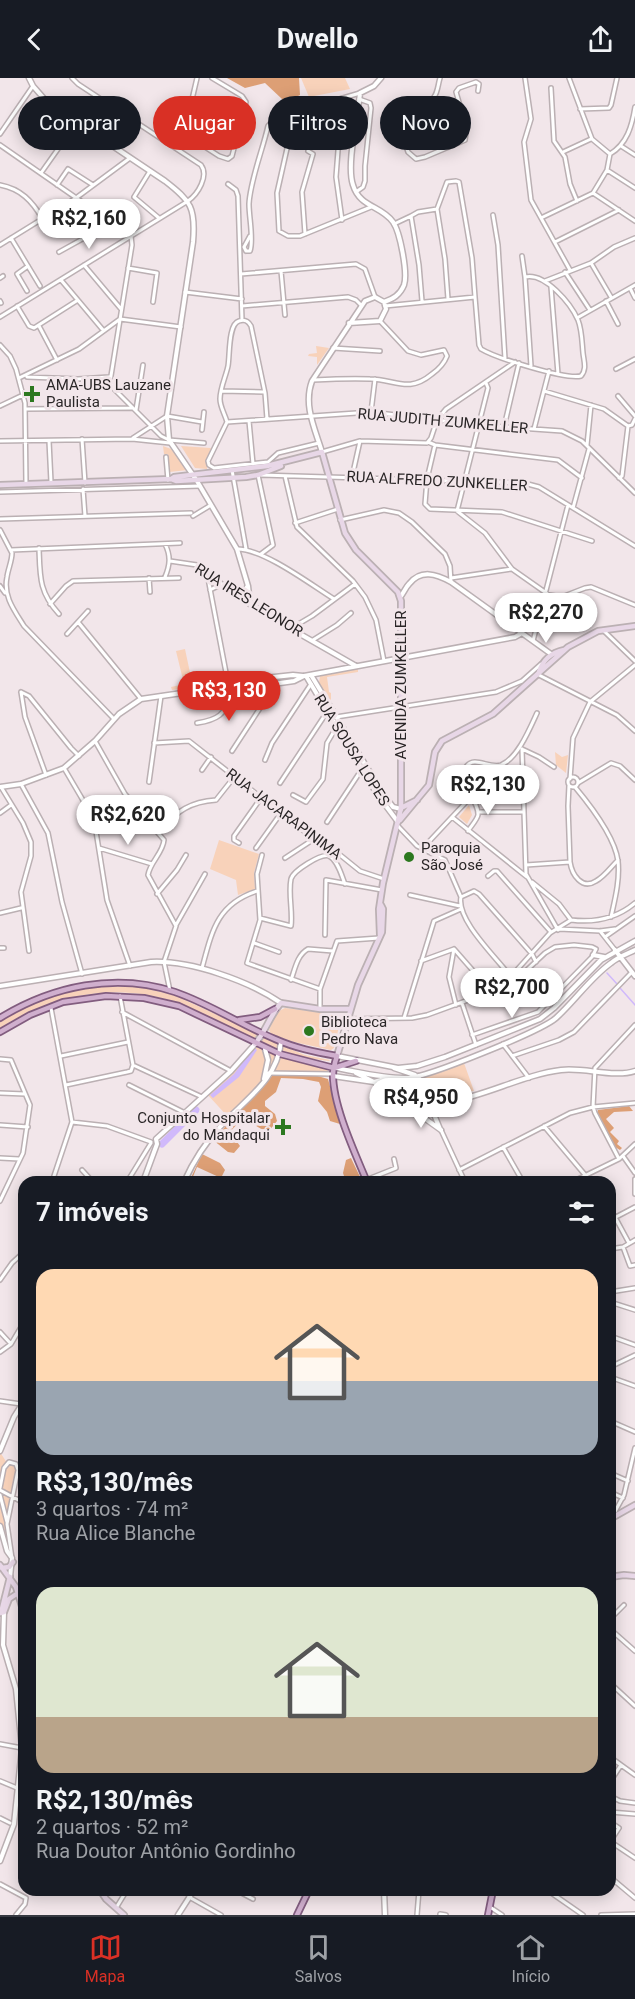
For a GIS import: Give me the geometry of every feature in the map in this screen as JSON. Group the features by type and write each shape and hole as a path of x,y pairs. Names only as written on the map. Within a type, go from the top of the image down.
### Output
{"main road":[{"path":"0,485 170,480 198,483 258,475 288,462 322,452"},
{"name":"AVENIDA ZUMKELLER","path":"322,452 340,520 350,542 400,597 402,657 402,808 382,890 382,932 349,1009 337,1056"},
{"path":"170,480 174,477 288,462"},
{"path":"543,664 588,636 603,630 635,626"},
{"path":"399,823 430,783 435,752 440,743 487,718 538,674 551,654 558,653"},
{"path":"402,808 419,798"},
{"path":"1,1016 34,999 82,986 130,983 170,991 198,1001 281,1042 307,1051 337,1056 333,1075 337,1099 346,1131 365,1176"},
{"path":"0,1032 51,1006 74,999 120,996 144,998 179,1006 255,1044 308,1062 334,1066 356,1061"},
{"path":"255,1044 264,1034 281,1003 337,1011 349,1009"},
{"path":"235,1020 253,1019 276,1009"},
{"path":"337,1011 346,1019"},
{"path":"264,1034 265,1048"},
{"path":"616,1516 632,1507"},
{"path":"1,1566 9,1567 13,1560"},
{"path":"1,1566 18,1591"},
{"path":"616,1576 635,1576"},
{"path":"1,1613 10,1577"},
{"path":"1,1613 9,1599 18,1597"},
{"path":"105,1896 124,1915"},
{"path":"297,1915 306,1896"},
{"path":"488,1915 492,1896"}],"street":[{"path":"29,78 33,86 55,108 150,171 188,201 194,216 181,327 167,416 169,442"},
{"path":"0,317 188,201 197,192 204,175 201,165 72,78"},
{"path":"194,96 197,78"},
{"path":"212,78 240,96"},
{"path":"349,96 374,86 381,78"},
{"path":"440,78 436,93 430,101 403,112 397,119 408,152 416,159 465,140 466,133 459,115 461,110 457,90 476,82 478,91"},
{"path":"525,78 531,119 524,138 530,195 570,270"},
{"path":"569,78 592,138 610,154"},
{"path":"580,109 609,108 612,105 617,78"},
{"path":"0,134 33,86"},
{"path":"551,88 553,137 563,152 570,184 577,201"},
{"path":"368,102 371,108 368,141"},
{"path":"541,218 593,193 607,170 610,154 621,146 632,124 635,107"},
{"path":"250,236 250,199 268,126"},
{"path":"563,152 592,138"},
{"path":"0,145 87,206 108,224"},
{"path":"621,146 635,155"},
{"path":"41,173 56,150"},
{"path":"210,150 228,159 231,158 234,150"},
{"path":"287,150 276,200 277,226 283,234 288,237 304,234 371,207"},
{"path":"338,150 336,177 342,220"},
{"path":"353,150 351,177 356,192 371,207 390,218 394,224 403,259 405,281 395,298 384,304"},
{"path":"356,192 364,184 367,150"},
{"path":"304,234 302,192 313,153 308,151"},
{"path":"0,245 76,198 130,158"},
{"path":"57,185 68,169 94,185"},
{"path":"607,170 635,188"},
{"path":"150,171 134,195 160,218"},
{"path":"448,299 445,259 437,209 447,182 458,182 472,258 480,347 505,358 558,374 575,378 581,376 584,372 577,318 562,296 544,281 534,276 525,277"},
{"path":"228,184 237,193 243,320"},
{"path":"0,185 17,190 29,199 42,219"},
{"path":"593,193 635,221"},
{"path":"394,224 418,212 437,209"},
{"path":"555,242 619,210"},
{"path":"493,215 498,245 505,358"},
{"path":"61,225 80,216 108,224 131,236"},
{"path":"411,216 422,301"},
{"path":"59,252 108,224"},
{"path":"131,236 132,245 109,377 114,389 151,428 169,442 198,483 237,549 248,586 250,604"},
{"path":"11,238 40,286"},
{"path":"544,281 591,263 614,247 635,238"},
{"path":"522,256 531,366"},
{"path":"591,263 612,297"},
{"path":"84,265 121,309"},
{"path":"241,274 358,265 365,269 375,297 384,304 475,297"},
{"path":"27,291 17,274 28,266"},
{"path":"128,268 157,273 153,302"},
{"path":"281,271 285,315"},
{"path":"565,272 590,310"},
{"path":"60,280 104,330"},
{"path":"577,318 635,285"},
{"path":"551,287 558,374"},
{"path":"630,288 635,298"},
{"path":"185,292 242,299"},
{"path":"242,306 348,297 361,305"},
{"name":"AVENIDA ZUMKELLER","path":"322,452 311,416 309,394 313,380 361,305 375,297"},
{"path":"17,306 29,326 34,328 78,300"},
{"path":"606,301 618,324"},
{"path":"380,321 385,312 384,304"},
{"path":"19,378 79,349 120,319 181,327"},
{"path":"243,320 232,327 230,355 220,400 227,422 209,458 209,465 216,469 268,462 278,453 319,442"},
{"path":"243,320 251,325 267,419"},
{"path":"349,324 380,321"},
{"path":"313,380 375,379 394,384 415,384 439,369 447,356 444,350 421,355 408,351 380,321"},
{"path":"39,326 57,360"},
{"path":"0,345 10,356 19,378 26,409 24,440 26,484"},
{"path":"333,348 380,351"},
{"path":"616,369 635,359"},
{"path":"428,442 436,420 446,409 517,362"},
{"path":"504,427 517,362"},
{"path":"134,410 143,365"},
{"path":"534,429 549,371"},
{"path":"25,376 78,379 109,377"},
{"path":"371,412 375,379"},
{"path":"457,511 488,388 486,383"},
{"path":"221,391 264,392"},
{"path":"544,391 610,412 628,426"},
{"path":"0,406 22,395"},
{"path":"618,396 635,418 632,425 628,426"},
{"path":"573,508 588,447 591,405"},
{"path":"26,409 134,410"},
{"path":"202,430 204,412"},
{"name":"RUA JUDITH ZUMKELLER","path":"227,422 371,412 571,434 588,447 635,493"},
{"path":"132,439 167,416 202,422"},
{"path":"249,420 253,464"},
{"path":"620,478 628,426"},
{"path":"82,439 85,483"},
{"path":"0,441 132,439 204,443"},
{"path":"48,440 51,484"},
{"path":"322,452 360,441 428,442 435,445 558,460 582,477"},
{"path":"352,477 360,441"},
{"path":"435,445 427,479 425,504 427,507 433,510 502,512 592,541"},
{"path":"166,457 170,480"},
{"path":"232,470 246,549"},
{"path":"258,475 273,545 261,554"},
{"name":"RUA ALFREDO ZUNKELLER","path":"258,475 531,484 635,546"},
{"path":"285,476 297,527 355,584 376,620 384,661"},
{"path":"0,492 198,483"},
{"path":"83,489 85,516"},
{"path":"0,519 192,515 211,505"},
{"path":"533,641 568,505"},
{"path":"295,523 338,509"},
{"path":"340,520 384,510 399,513 412,522 445,554 451,580"},
{"path":"457,511 485,533 512,569 557,598 591,587 635,605"},
{"path":"0,530 11,550 12,558 7,576 6,594"},
{"path":"11,550 180,543"},
{"path":"165,544 170,561 165,577"},
{"path":"39,548 41,584 51,604 60,614"},
{"path":"237,549 246,549 261,554 334,599"},
{"name":"RUA IRES LEONOR","path":"170,561 194,564 250,604 357,666"},
{"path":"451,580 512,569"},
{"path":"207,573 228,684"},
{"path":"400,597 411,582 423,574 451,580 551,654"},
{"path":"149,578 150,592"},
{"path":"51,604 73,581 178,578"},
{"path":"210,590 223,584"},
{"path":"290,629 312,616 355,584"},
{"path":"0,586 24,626 114,719"},
{"path":"239,597 248,586"},
{"path":"67,634 88,611"},
{"path":"313,640 337,626 351,613"},
{"path":"78,622 141,699"},
{"path":"603,630 635,663 590,702 573,738 571,771 574,783 607,833 618,860 617,887 611,917"},
{"path":"182,693 196,695 294,681 307,676 402,657 515,637 522,633"},
{"path":"336,717 496,692 522,681 543,664"},
{"path":"538,674 617,715 635,731"},
{"path":"30,951 21,908 21,885 31,856 31,842 1,787 21,784 64,768 80,757 114,719 141,699 182,693 195,688 293,675 307,676"},
{"name":"RUA SOUSA LOPES","path":"307,676 362,769 390,808"},
{"name":"RUA SOUSA LOPES","path":"307,676 336,717 399,823"},
{"path":"232,751 276,683"},
{"path":"265,759 272,743 311,684"},
{"path":"197,723 219,717 237,689"},
{"path":"46,775 24,712 21,692 29,696 70,748 80,757"},
{"path":"149,782 161,696"},
{"path":"280,783 327,712"},
{"path":"537,712 521,749 526,865 528,878 558,929"},
{"path":"293,795 307,801 322,781 327,743 337,727"},
{"path":"95,741 118,783 164,843 148,875 176,926"},
{"name":"RUA JACARAPINIMA","path":"154,743 189,741 261,798 360,871 384,879"},
{"path":"468,831 477,818 478,812 463,777 466,767 475,762 498,766 521,749"},
{"path":"521,749 554,767"},
{"path":"202,770 211,758"},
{"path":"618,860 598,880 589,884 576,879 570,862 568,794 574,783 586,779 613,763 620,766 635,780"},
{"path":"466,767 491,782 523,795"},
{"path":"64,768 94,819 107,900 130,966"},
{"path":"327,822 362,769"},
{"path":"157,831 169,818 184,808 216,800 235,776"},
{"path":"21,784 48,833 62,902 82,974"},
{"path":"239,843 234,840 234,836 261,798"},
{"path":"423,848 467,801 472,799"},
{"path":"136,807 155,800"},
{"path":"0,813 11,805"},
{"name":"RUA SOUSA LOPES","path":"390,808 402,808"},
{"path":"478,812 524,812"},
{"path":"256,848 281,813"},
{"path":"452,817 559,904 571,920"},
{"path":"399,823 412,842 445,860 461,897 461,908 471,927 510,976"},
{"path":"285,858 314,838"},
{"path":"99,848 152,864"},
{"path":"158,894 186,855"},
{"path":"262,855 257,874 260,918 247,963 320,989"},
{"path":"260,918 291,926 292,877 297,870 322,856 333,859 345,884"},
{"path":"526,865 570,862"},
{"path":"488,876 497,871 551,932"},
{"path":"170,991 164,962 176,926 205,874"},
{"path":"326,935 325,882 327,879 382,890"},
{"path":"201,970 208,944 223,912 236,900 258,891"},
{"path":"461,897 474,891 479,894 532,954 536,962"},
{"path":"410,894 461,908"},
{"path":"480,997 485,990 498,985 510,976 551,932 571,920 594,921 611,917 635,903"},
{"path":"0,913 21,908"},
{"path":"404,1018 434,921 461,908"},
{"path":"605,937 635,916"},
{"path":"558,929 600,931 615,929"},
{"path":"512,1056 559,1040 574,1032 633,974 600,931"},
{"path":"320,1009 320,989 339,939 379,937"},
{"path":"390,1067 428,1064 540,1019 605,957 635,941"},
{"path":"254,943 279,952"},
{"path":"346,1019 404,1018 427,1015 512,984 545,952 555,947 574,945 592,947 596,950 538,1012 472,1035"},
{"path":"421,961 454,949"},
{"path":"454,949 473,970 485,990"},
{"path":"454,949 449,977 455,1004"},
{"path":"291,980 303,952 308,950 333,951"},
{"path":"334,1066 392,1077 418,1076 503,1044 549,1023 603,969 635,950"},
{"path":"593,955 605,957"},
{"path":"0,986 164,962 250,984 281,1003"},
{"path":"580,981 586,987"},
{"path":"66,1085 131,1071 133,1065 120,996"},
{"path":"462,1003 476,1045"},
{"path":"51,1006 72,1122 54,1176"},
{"path":"122,1012 231,1071"},
{"path":"635,1026 595,1070 593,1107 621,1157 635,1173"},
{"path":"61,1056 128,1042"},
{"path":"187,1176 195,1159 210,1139 261,1085 280,1054 281,1042"},
{"path":"131,1176 154,1141 231,1071 255,1044"},
{"path":"503,1044 530,1078"},
{"path":"265,1048 268,1073"},
{"path":"337,1056 390,1067 418,1076 462,1176"},
{"path":"0,1059 10,1060 30,1105 23,1153 2,1190 0,1201"},
{"path":"133,1065 202,1098"},
{"path":"398,1098 414,1104 430,1103 480,1094 561,1070 635,1071"},
{"path":"353,1071 398,1098 441,1130"},
{"path":"268,1073 333,1075 374,1082 392,1077"},
{"path":"129,1085 185,1113"},
{"path":"0,1093 25,1094"},
{"path":"459,1170 570,1113 593,1107 635,1103"},
{"path":"72,1122 107,1126 154,1141 157,1144 145,1176"},
{"path":"0,1125 28,1127"},
{"path":"543,1126 586,1176 621,1157 635,1144"},
{"path":"503,1147 520,1176"},
{"path":"0,1158 20,1159"},
{"path":"378,1176 396,1168 394,1159"},
{"path":"81,1170 87,1176"},
{"path":"635,1179 635,1194"},
{"path":"629,1243 616,1217 635,1207"},
{"path":"616,1248 635,1240"},
{"path":"623,1247 630,1266 635,1265"},
{"path":"0,1280 18,1258"},
{"path":"616,1291 635,1288"},
{"path":"616,1304 635,1310"},
{"path":"0,1332 11,1344"},
{"path":"0,1352 11,1344 18,1332"},
{"path":"616,1338 635,1345"},
{"path":"616,1364 635,1355"},
{"path":"616,1379 635,1386"},
{"path":"0,1401 18,1402"},
{"path":"0,1451 18,1413"},
{"path":"616,1424 635,1432"},
{"path":"616,1510 628,1481 635,1448"},
{"path":"18,1467 11,1462 5,1465 0,1489 18,1499"},
{"path":"7,1524 18,1473"},
{"path":"616,1476 628,1481"},
{"path":"0,1495 13,1560 10,1577"},
{"path":"616,1496 632,1507"},
{"path":"0,1526 7,1551 13,1560"},
{"path":"616,1613 624,1605"},
{"path":"1,1613 3,1645 18,1700"},
{"path":"616,1634 635,1651"},
{"path":"616,1689 635,1706"},
{"path":"0,1744 18,1747"},
{"path":"616,1761 635,1774"},
{"path":"616,1773 621,1765"},
{"path":"1,1857 14,1824 18,1780"},
{"path":"0,1781 17,1788"},
{"path":"616,1799 635,1803"},
{"path":"616,1812 635,1814"},
{"path":"0,1818 10,1823"},
{"path":"616,1845 635,1858"},
{"path":"616,1881 635,1898"},
{"path":"0,1884 18,1893"},
{"path":"16,1915 27,1900 23,1896"},
{"path":"116,1908 124,1896"},
{"path":"247,1896 253,1899"},
{"path":"384,1896 385,1915"},
{"path":"417,1915 419,1896"},
{"path":"556,1896 583,1915"},
{"path":"178,1915 189,1897 221,1915"},
{"path":"490,1907 502,1915"},
{"path":"440,1914 446,1915"},
{"path":"601,1915 635,1914"}],"shaded area":[{"path":"227,78 299,78 300,95 279,96 265,83 245,88"},
{"path":"301,78 345,78 350,89 314,96 309,96"},
{"path":"316,346 329,348 317,365 317,357 308,356 317,353"},
{"path":"163,446 171,449 188,470 169,472 168,454 164,454"},
{"path":"181,446 211,448 207,469 195,468"},
{"path":"185,649 193,687 172,690 171,687 184,684 176,651"},
{"path":"358,669 358,672 327,677 331,703 319,683 320,676"},
{"path":"294,677 294,679 196,692 196,691"},
{"path":"555,752 562,757 568,755 566,773 556,765"},
{"path":"469,805 472,815 467,824 459,817"},
{"path":"219,840 259,854 254,873 255,889 238,895 236,880 210,869"},
{"path":"96,986 139,987 174,995 278,1043 277,1051 190,1008 154,996 131,993 86,995 63,1000 42,1007 0,1028 0,1020 48,996"},
{"path":"285,1008 319,1012 341,1018 334,1048 331,1050 294,1042 271,1034 269,1030 277,1012"},
{"path":"255,1044 328,1067 327,1074 271,1073 229,1118 207,1094"},
{"path":"283,1046 305,1055 330,1060 282,1053"},
{"path":"254,1047 257,1050 239,1077 213,1098 210,1095 234,1074"},
{"path":"464,1063 474,1091 411,1100 404,1098 384,1083 385,1081 406,1081 426,1077"},
{"path":"314,1075 328,1079 340,1124 330,1121 327,1112 318,1101 321,1087 319,1082 281,1078 276,1092 265,1101 265,1106 275,1114 277,1121 269,1131 246,1121 236,1125 230,1132 240,1146 234,1153 228,1152 213,1140 272,1076"},
{"path":"629,1106 633,1111 614,1112 606,1119 614,1128 610,1132 619,1141 617,1144 622,1148 620,1150 615,1147 597,1113 598,1110"},
{"path":"202,1154 220,1163 225,1170 222,1176 217,1176 197,1167 192,1176"},
{"path":"351,1158 359,1176 344,1176 346,1160"},
{"path":"0,1452 7,1463 18,1466 7,1524 11,1546 6,1546 0,1526"}],"waterway":[{"path":"607,973 617,984"},
{"path":"620,988 635,1005"},
{"path":"162,1144 196,1110"}],"place":[{"name":"AMA-UBS Lauzane Paulista","path":"32,394"},
{"name":"Paroquia São José","path":"409,857"},
{"name":"Biblioteca Pedro Nava","path":"309,1031"},
{"name":"Conjunto Hospitalar do Mandaqui","path":"283,1127"}]}
